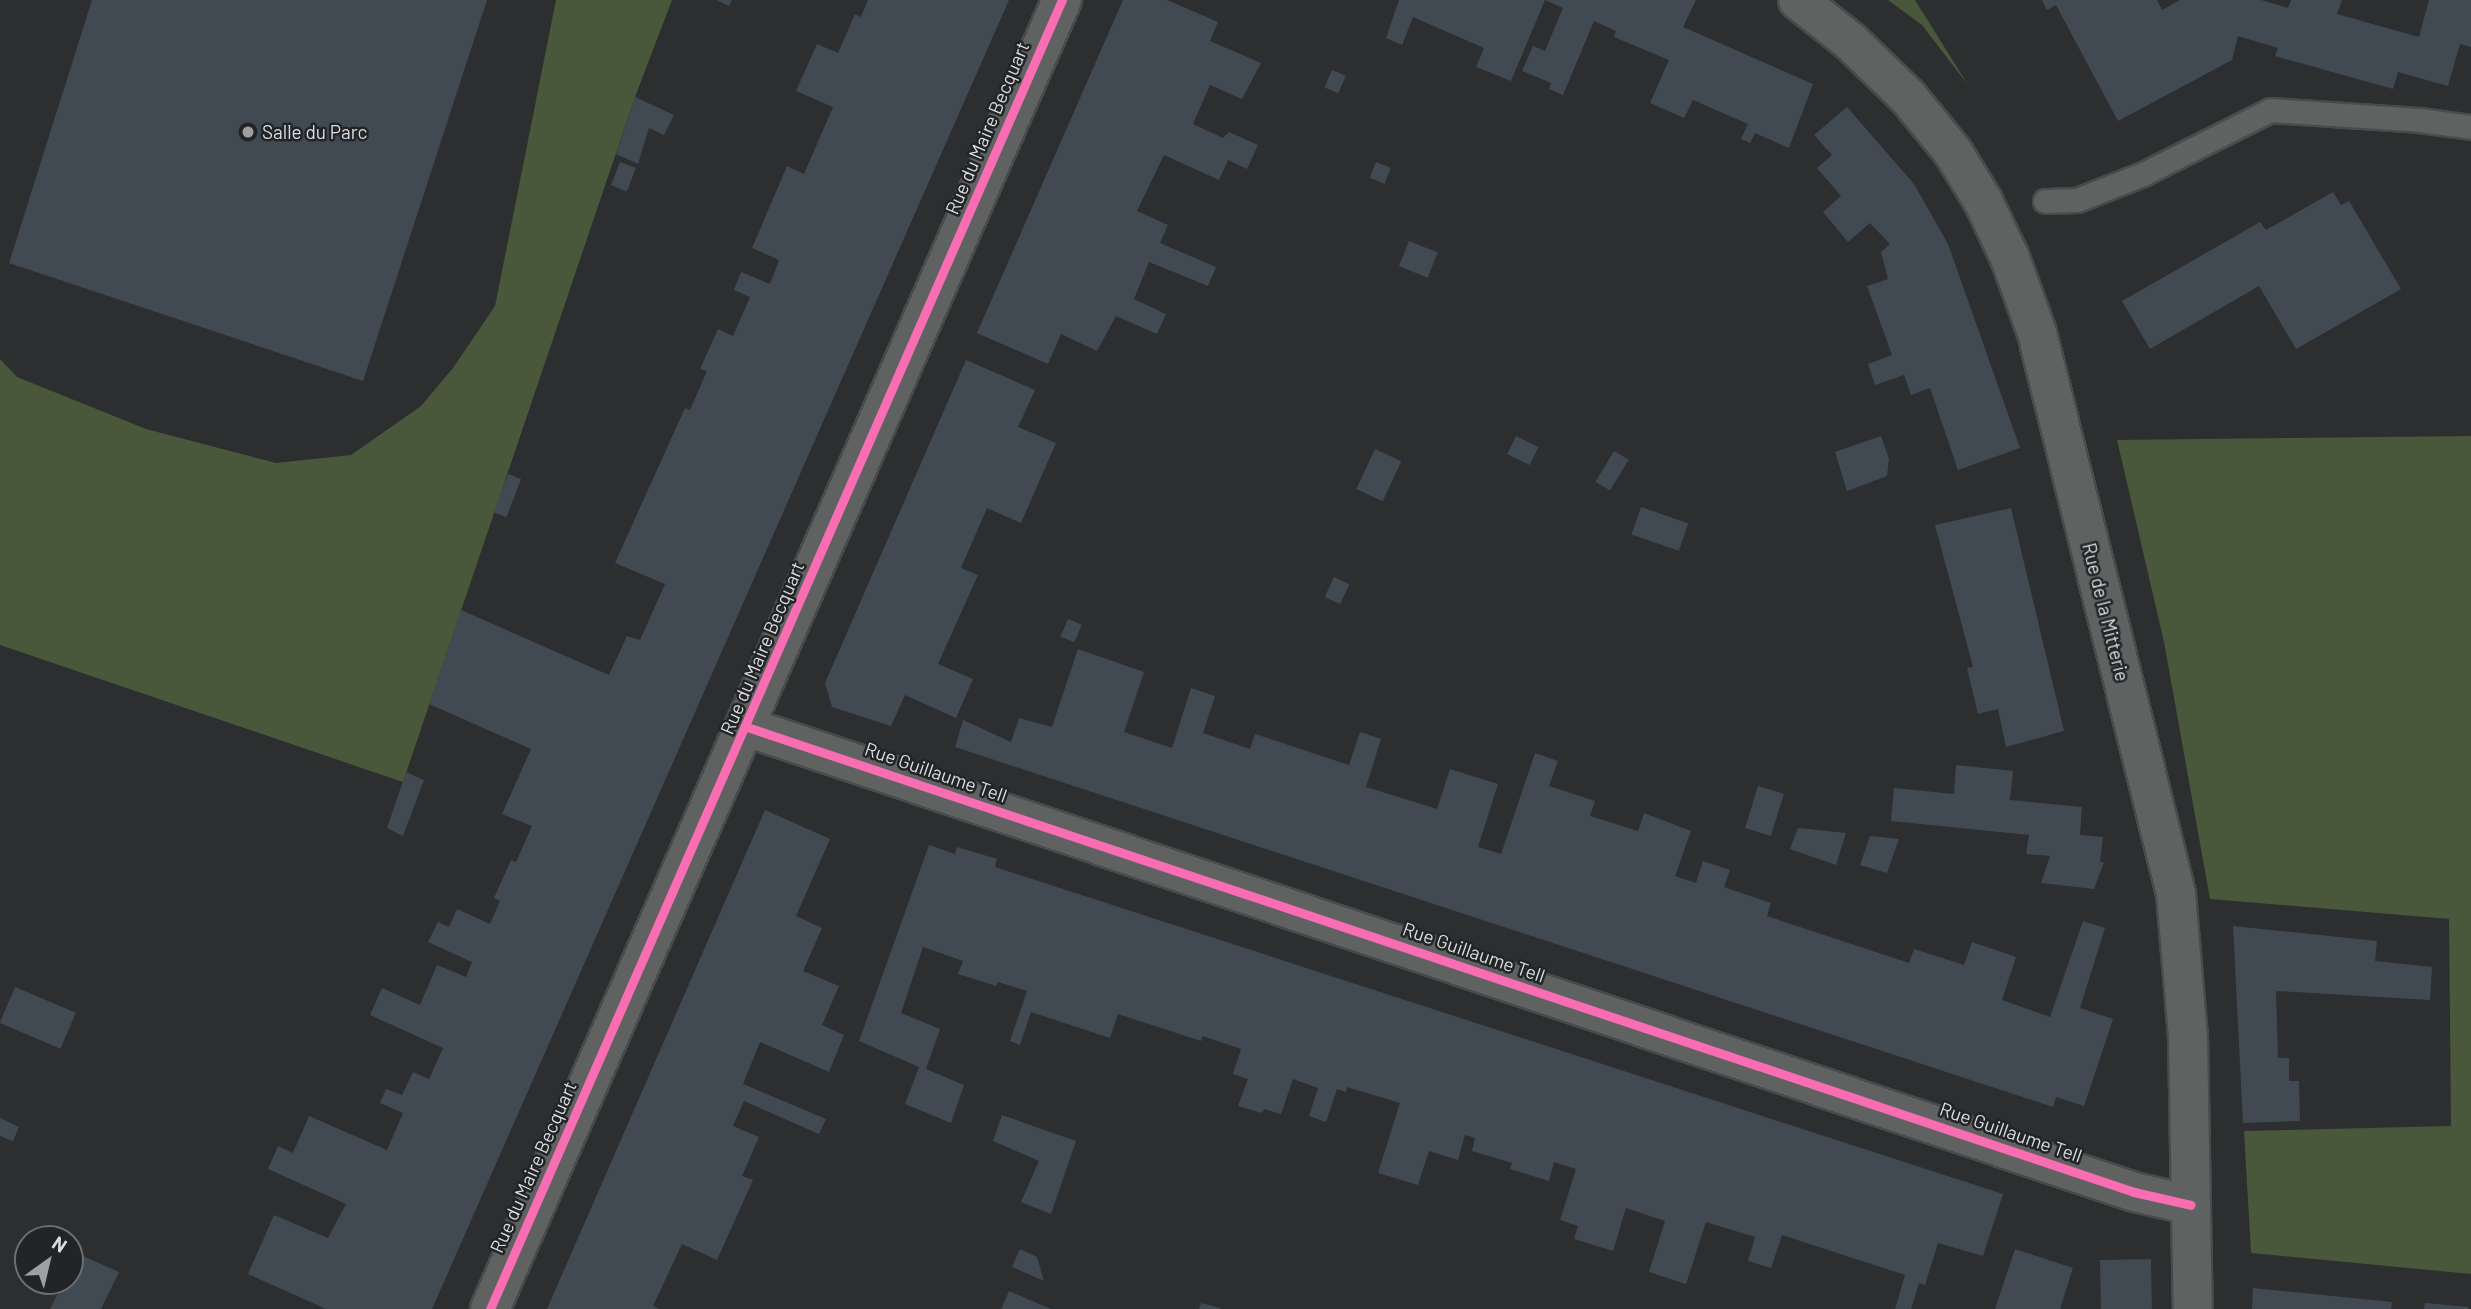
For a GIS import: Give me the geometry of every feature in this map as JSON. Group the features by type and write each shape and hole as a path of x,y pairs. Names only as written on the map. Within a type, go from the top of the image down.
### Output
{"street":[{"name":"Rue du Maire Becquart","path":"490,1309 747,727 1062,0"},
{"name":"Rue de la Mitterie","path":"1798,0 1850,41 1908,97 1953,152 1983,201 2010,258 2037,333 2176,894 2187,1011 2193,1309"},
{"name":"Rue Guillaume Tell","path":"747,727 2134,1192 2191,1205"}],"lane":[{"path":"2045,201 2077,200 2121,183 2270,110 2419,120 2471,127"}],"green space":[{"path":"556,0 672,0 635,97 403,782 0,645 0,359 17,377 146,429 276,463 351,455 421,406 453,368 495,306"},
{"path":"1888,0 1915,0 1968,85 1922,25"},
{"path":"2471,436 2471,1274 2251,1253 2244,1131 2451,1126 2449,919 2210,899 2164,642 2117,440"}],"building":[{"name":"Salle du Parc","path":"92,0 487,0 363,381 9,263"},
{"path":"716,0 732,0 729,6"},
{"path":"868,0 1009,0 432,1309 326,1309 248,1274 274,1215 328,1238 346,1204 268,1169 278,1146 293,1153 309,1116 387,1150 403,1113 380,1103 386,1089 402,1095 413,1072 429,1079 443,1048 370,1015 382,988 420,1005 437,965 466,977 472,962 428,942 438,922 449,927 457,909 490,924 500,901 494,898 511,860 516,862 532,826 502,814 531,749 429,704 461,610 609,675 627,636 640,640 665,584 615,563 685,408 690,410 707,371 700,369 718,329 733,336 750,297 734,290 741,272 770,284 779,260 752,248 787,166 804,174 833,107 796,91 817,44 838,53 855,14 861,17"},
{"path":"1123,0 1167,0 1218,22 1210,41 1261,63 1242,99 1210,85 1193,124 1223,138 1229,132 1258,145 1247,169 1228,160 1219,180 1164,155 1137,211 1168,225 1160,243 1216,267 1208,286 1149,262 1134,299 1166,314 1157,334 1116,316 1097,351 1061,334 1048,364 977,333"},
{"path":"1399,0 1545,0 1511,81 1476,67 1484,48 1413,17 1402,45 1386,38"},
{"path":"1545,0 1696,0 1683,27 1813,84 1789,148 1755,133 1750,143 1741,139 1748,124 1693,100 1684,118 1650,103 1669,60 1614,37 1616,31 1594,21 1563,95 1549,89 1551,83 1522,71 1533,46 1545,51 1563,8"},
{"path":"2042,0 2157,0 2162,10 2180,0 2261,0 2288,8 2291,0 2342,0 2337,14 2419,37 2429,0 2471,0 2471,47 2460,44 2448,86 2398,72 2393,89 2275,56 2278,48 2238,36 2232,60 2118,121 2056,5 2047,10"},
{"path":"1332,70 1346,76 1338,93 1325,87"},
{"path":"635,97 674,115 664,135 649,128 638,164 616,154"},
{"path":"1847,107 1914,184 1948,244 2020,448 1958,470 1930,388 1911,395 1904,375 1875,385 1868,364 1892,355 1867,286 1888,279 1881,252 1890,244 1870,223 1848,242 1823,212 1841,196 1817,168 1832,155 1814,135"},
{"path":"620,162 636,168 627,191 611,185"},
{"path":"1376,162 1391,168 1384,184 1370,178"},
{"path":"2333,192 2341,205 2349,201 2401,289 2296,349 2259,286 2150,349 2122,301 2260,222 2266,230"},
{"path":"1409,241 1438,253 1428,278 1399,266"},
{"path":"966,360 1035,390 1018,427 1056,443 1021,523 987,508 961,568 978,575 938,664 973,679 956,718 905,695 891,726 832,707 825,683"},
{"path":"1516,436 1538,447 1530,465 1507,454"},
{"path":"1881,436 1889,459 1887,476 1847,491 1835,452"},
{"path":"1375,449 1401,461 1383,501 1356,489"},
{"path":"1614,451 1629,460 1610,491 1595,482"},
{"path":"508,474 521,479 506,517 493,512"},
{"path":"1641,507 1688,523 1679,551 1632,534"},
{"path":"2011,508 2064,731 2006,747 1998,709 1978,714 1967,668 1973,667 1935,525"},
{"path":"1334,577 1349,584 1340,604 1325,597"},
{"path":"1068,619 1082,625 1074,642 1061,636"},
{"path":"1078,649 1144,672 1124,732 1172,748 1191,688 1215,696 1203,733 1250,749 1255,734 1349,765 1360,732 1381,739 1366,787 1437,809 1450,769 1498,784 1478,847 1501,854 1535,753 1558,761 1549,786 1595,801 1590,816 1638,831 1644,813 1691,831 1675,876 1696,883 1703,861 1730,870 1724,887 1771,903 1767,916 1909,963 1914,949 1964,965 1972,942 2016,957 2002,1000 2050,1017 2083,921 2105,928 2080,1008 2113,1019 2084,1106 2056,1097 2053,1107 955,747 963,720 1011,742 1019,718 1052,727"},
{"path":"1956,765 2013,771 2010,800 2082,807 2080,835 2103,837 2100,862 2104,862 2094,889 2041,883 2050,856 2026,854 2029,835 1891,821 1894,788 1954,794"},
{"path":"406,772 424,780 403,836 387,828"},
{"path":"1758,786 1784,794 1771,836 1745,828"},
{"path":"765,810 830,839 796,916 822,928 803,971 839,986 822,1025 844,1035 829,1072 760,1042 743,1084 826,1119 819,1134 744,1101 733,1126 759,1137 742,1176 753,1180 717,1260 682,1244 653,1306 659,1309 547,1309"},
{"path":"1798,828 1846,833 1836,865 1790,849"},
{"path":"1870,836 1899,839 1887,873 1860,865"},
{"path":"929,845 955,854 957,847 997,859 995,867 2003,1194 1983,1256 1938,1243 1925,1285 1919,1283 1911,1309 1895,1309 1905,1275 1782,1235 1771,1268 1748,1261 1755,1237 1706,1222 1686,1284 1649,1272 1665,1221 1626,1208 1613,1251 1574,1239 1578,1226 1560,1220 1576,1169 1554,1162 1549,1181 1510,1169 1512,1163 1472,1151 1475,1138 1465,1135 1458,1160 1429,1151 1418,1185 1378,1173 1400,1103 1347,1087 1346,1092 1337,1089 1326,1122 1309,1116 1318,1088 1293,1079 1281,1114 1264,1109 1262,1113 1238,1106 1248,1079 1233,1074 1241,1049 1203,1036 1201,1041 1118,1014 1110,1038 1031,1012 1020,1045 1010,1041 1027,991 998,982 996,986 958,974 963,961 923,947 901,1013 940,1029 926,1069 964,1085 951,1123 905,1104 919,1067 859,1041"},
{"path":"2233,926 2377,941 2375,961 2432,967 2430,1000 2276,991 2278,1058 2289,1058 2289,1081 2299,1081 2300,1121 2243,1123"},
{"path":"15,987 76,1013 61,1049 0,1023"},
{"path":"1002,1115 1076,1141 1051,1214 1021,1202 1039,1161 993,1141"},
{"path":"0,1118 19,1127 13,1141 0,1136"},
{"path":"1020,1249 1037,1257 1044,1281 1012,1267"},
{"path":"2015,1249 2073,1268 2060,1309 1995,1309"},
{"path":"84,1257 119,1272 101,1309 50,1309 57,1295 84,1295"},
{"path":"2151,1259 2152,1309 2101,1309 2100,1260"},
{"path":"2253,1288 2392,1302 2391,1309 2252,1309"},
{"path":"1009,1291 1032,1301 1051,1309 1001,1309"},
{"path":"1201,1303 1220,1308 1220,1309 1199,1309"},
{"path":"2425,1303 2468,1307 2468,1309 2424,1309"}],"cycle path":[{"path":"490,1309 1062,0"},
{"path":"747,727 2134,1192 2191,1205"}],"place":[{"name":"Salle du Parc","path":"248,132"}]}
